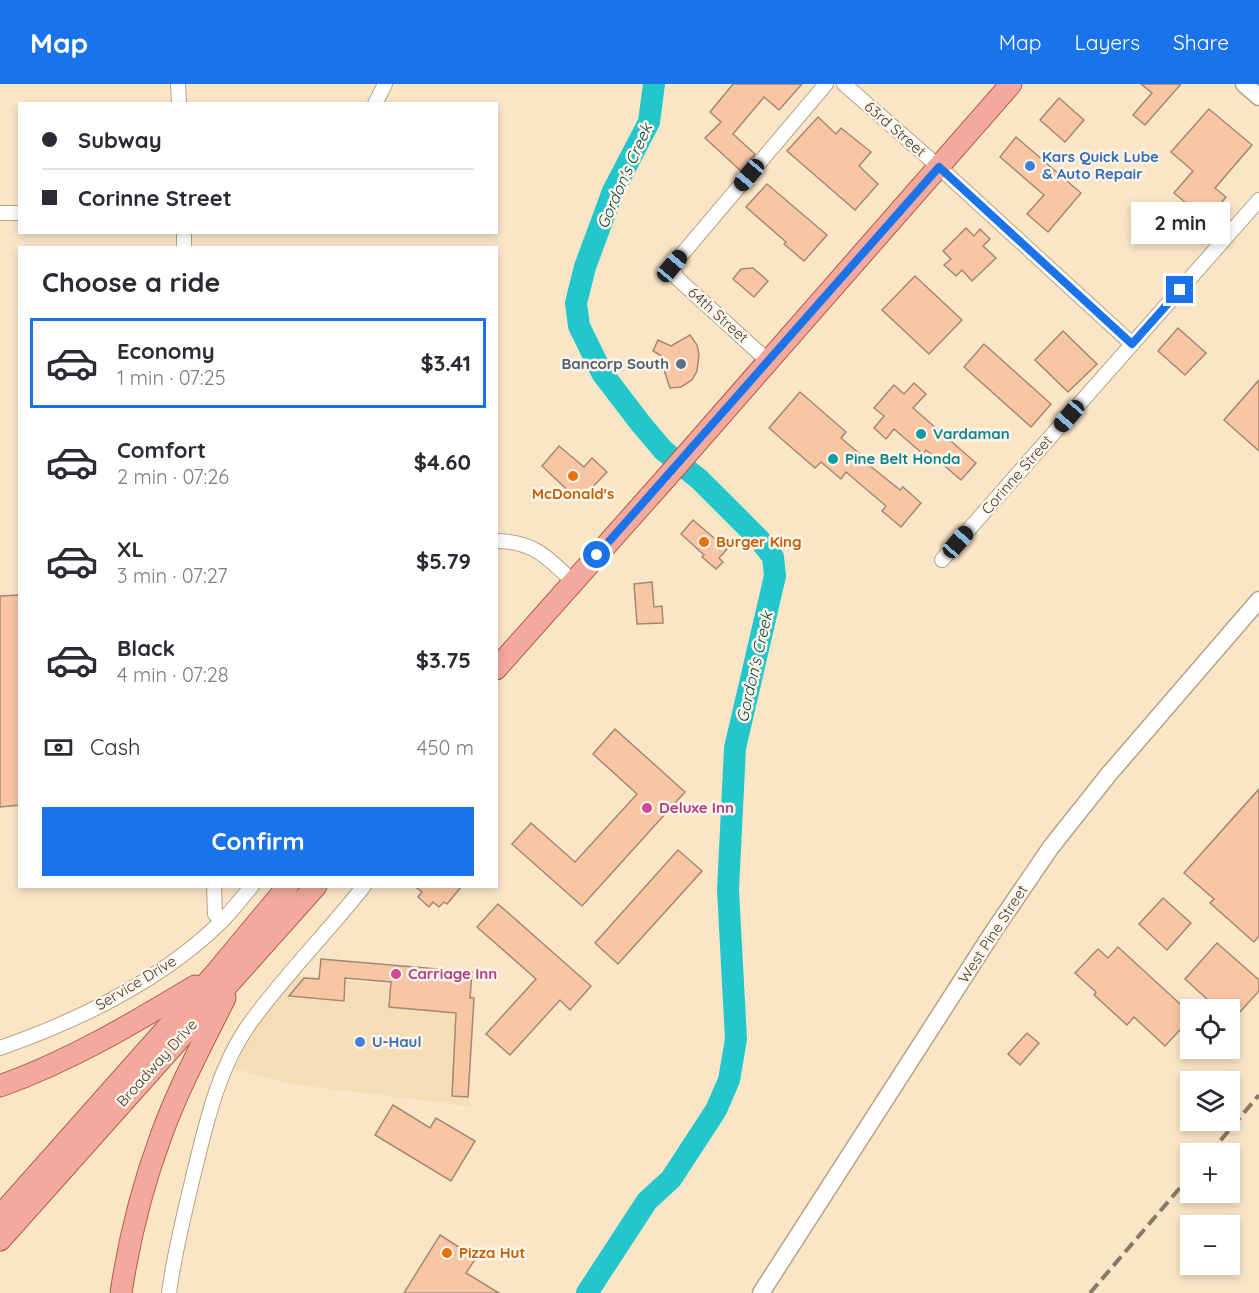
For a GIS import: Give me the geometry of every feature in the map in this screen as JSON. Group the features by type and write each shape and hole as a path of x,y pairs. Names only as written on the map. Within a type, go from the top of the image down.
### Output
{"main road":[{"path":"498,667 1011,84"},
{"name":"Broadway Drive","path":"0,1216 214,975 286,888"},
{"name":"Broadway Drive","path":"0,1240 314,888"},
{"path":"121,1293 133,1231 161,1137 182,1086 237,973"},
{"path":"0,1086 91,1048 214,975"}],"street":[{"path":"178,84 179,102"},
{"path":"376,102 385,84"},
{"name":"64th Street","path":"768,361 677,278 672,266 826,84"},
{"name":"63rd Street","path":"844,84 939,167 1132,344"},
{"path":"1244,84 1259,98"},
{"name":"Corinne Street","path":"942,560 1259,200"},
{"path":"0,213 18,213"},
{"path":"498,541 516,542 538,551 573,582"},
{"name":"West Pine Street","path":"761,1293 993,932 1051,847 1109,774 1259,600"},
{"path":"214,888 215,914 221,921"},
{"name":"Service Drive","path":"0,1048 63,1023 141,983 173,962 221,921 250,888"},
{"path":"169,1293 177,1245 203,1135 211,1107 234,1050 249,1025 286,977 362,888"}],"shaded area":[{"name":"U-Haul","path":"298,976 474,993 469,1106 290,1084 233,1068 260,1021"}],"building":[{"path":"733,84 802,84 779,110 764,97 733,134 755,154 741,171 705,138 721,122 710,112"},
{"path":"1141,84 1181,84 1145,125 1133,115 1152,93"},
{"path":"1059,98 1084,120 1065,142 1040,120"},
{"path":"1209,109 1252,145 1215,188 1226,197 1206,220 1174,193 1193,171 1171,152"},
{"path":"818,117 836,134 841,128 871,152 859,166 878,184 855,210 787,151"},
{"path":"1016,137 1081,193 1048,232 1027,214 1044,195 1000,157"},
{"path":"767,184 827,235 804,261 746,207"},
{"path":"966,228 974,236 980,229 990,239 983,246 996,258 972,281 962,270 956,276 944,265 951,259 943,251"},
{"path":"753,268 768,281 754,297 733,279 741,269"},
{"path":"915,276 962,320 929,354 882,310"},
{"path":"1178,328 1206,353 1185,375 1158,351"},
{"path":"1063,331 1097,364 1068,392 1035,360"},
{"name":"Bancorp South","path":"690,335 697,345 699,354 697,371 692,380 681,387 670,388 664,370 665,358 653,351 658,340 671,346"},
{"path":"984,344 1051,404 1031,427 964,367"},
{"path":"1259,380 1259,451 1224,420"},
{"name":"Vardaman","path":"914,383 926,394 913,408 976,463 961,480 926,450 923,454 894,429 886,439 874,428 884,416 874,408 894,385 904,394"},
{"name":"Pine Belt Honda","path":"800,392 846,432 841,438 861,455 859,457 900,490 903,487 921,503 901,527 882,511 886,506 846,472 841,479 821,462 815,468 769,428"},
{"name":"McDonald's","path":"559,446 584,467 592,458 607,472 579,501 542,466"},
{"name":"Burger King","path":"693,520 727,549 719,558 723,562 716,569 681,534"},
{"path":"652,582 654,607 662,606 663,623 637,624 634,584"},
{"path":"18,595 18,805 0,807 0,596"},
{"name":"Deluxe Inn","path":"615,729 685,792 582,906 512,844 531,823 575,862 637,794 593,754"},
{"path":"1259,789 1259,936 1254,942 1210,903 1214,899 1184,873"},
{"path":"678,850 702,871 618,964 595,943"},
{"path":"417,888 460,888 447,904 444,902 439,907 433,902 429,907 418,897 422,892"},
{"path":"1163,898 1191,923 1167,950 1139,924"},
{"path":"498,904 591,986 570,1010 560,1000 510,1055 486,1034 536,979 477,927"},
{"path":"1217,943 1259,980 1259,991 1240,1012 1240,999 1207,999 1185,979"},
{"path":"1118,947 1180,1004 1180,1030 1165,1046 1134,1017 1127,1025 1094,995 1096,992 1075,973 1098,949 1108,958"},
{"path":"321,959 472,972 470,998 474,998 468,1097 452,1096 456,1013 389,1007 391,982 345,978 344,1001 289,996 304,978 319,979"},
{"path":"1027,1033 1039,1043 1020,1065 1008,1054"},
{"path":"393,1105 430,1128 436,1118 475,1141 451,1181 375,1135"},
{"path":"440,1235 476,1258 466,1273 499,1293 404,1293"}],"waterway":[{"name":"Gordon's Creek","path":"587,1293 647,1201 671,1179 716,1110 729,1080 736,1039 728,890 735,748 775,576 773,557 759,539 700,480 663,450 641,424 602,373 579,326 576,303 585,267 613,191 649,122 654,84"}],"railway":[{"path":"1218,1143 1259,1095"},
{"path":"1090,1293 1180,1188"}],"place":[{"name":"Kars Quick Lube & Auto Repair","path":"1030,166"},
{"name":"Bancorp South","path":"681,364"},
{"name":"Vardaman","path":"921,434"},
{"name":"Pine Belt Honda","path":"833,459"},
{"name":"McDonald's","path":"573,476"},
{"name":"Burger King","path":"704,542"},
{"name":"Deluxe Inn","path":"647,808"},
{"name":"Carriage Inn","path":"396,974"},
{"name":"U-Haul","path":"360,1042"},
{"name":"Pizza Hut","path":"447,1253"}],"route":[{"path":"597,555 939,167 1132,344 1180,290"}]}
